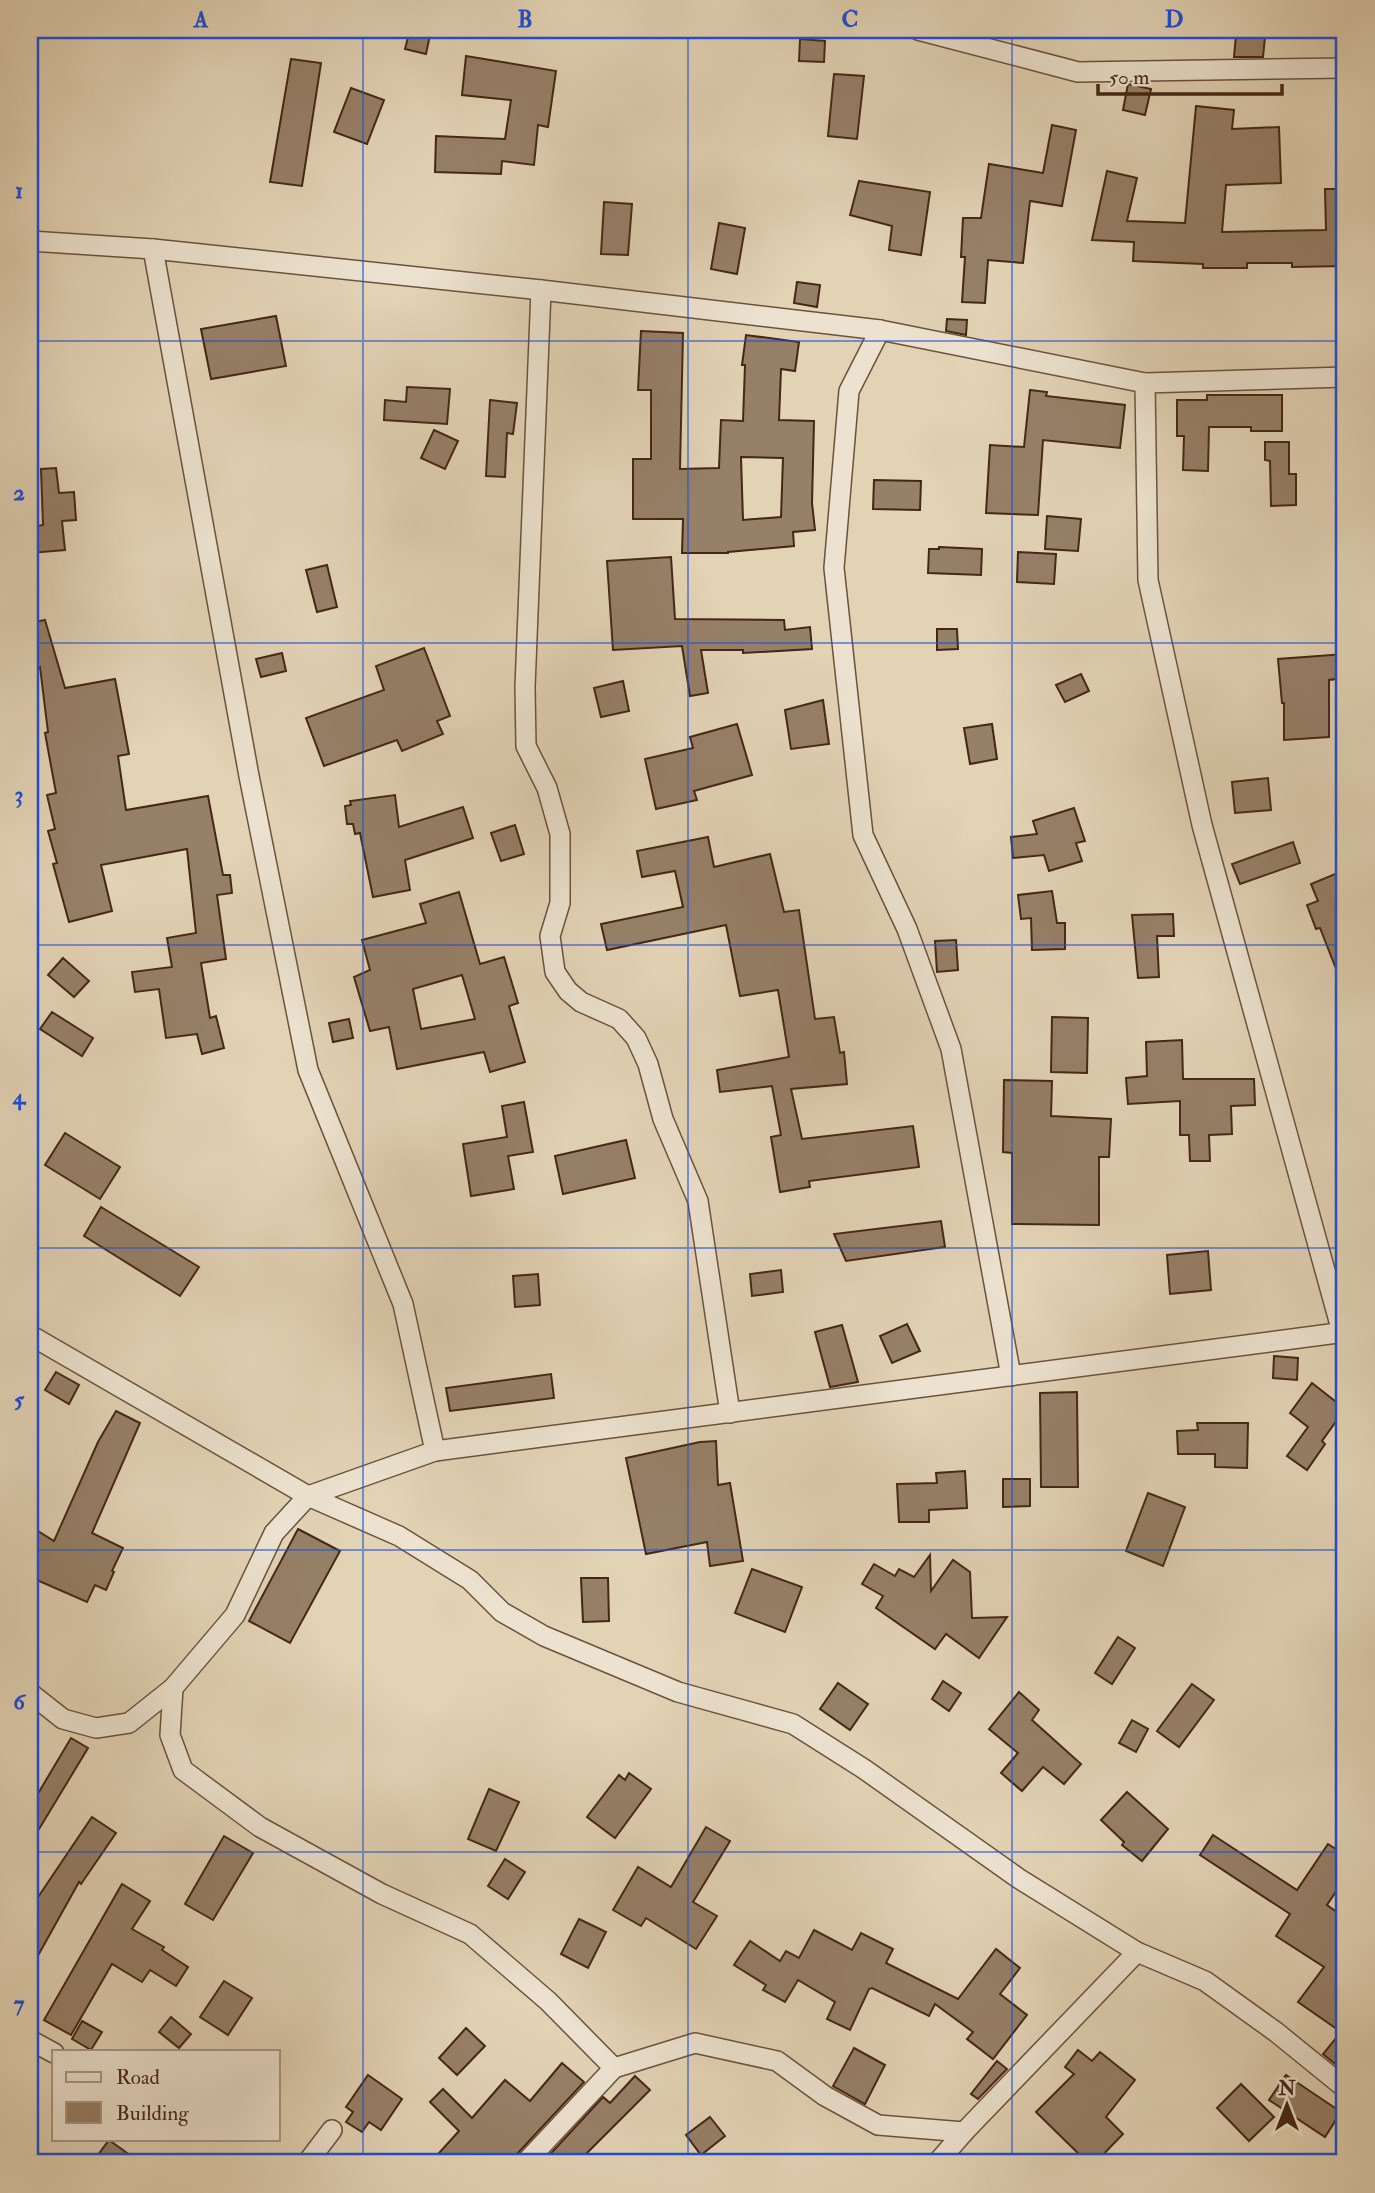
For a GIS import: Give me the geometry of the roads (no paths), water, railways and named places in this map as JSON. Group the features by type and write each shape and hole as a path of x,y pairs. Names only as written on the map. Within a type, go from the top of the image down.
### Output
{"street":[{"path":"918,30 1078,72 1345,68"},
{"path":"30,241 153,250 541,290 880,330 1144,383 1345,377"},
{"path":"153,250 248,776 308,1070 403,1304 435,1451"},
{"path":"541,290 525,687 526,746 547,788 560,834 560,903 551,936 555,972 568,991 582,1002 620,1019 636,1038 648,1064 663,1119 698,1201 730,1413"},
{"path":"880,330 849,391 834,568 863,835 907,929 951,1049 1011,1376"},
{"path":"30,1693 63,1719 96,1728 129,1723 173,1688 235,1615 274,1533 308,1496 435,1451 1343,1332 1202,825 1148,580 1144,383"},
{"path":"30,1335 308,1496 400,1536 470,1580 502,1612 544,1636 678,1692 793,1724 864,1769 1018,1878 1137,1952 1205,1981 1276,2032 1345,2088"},
{"path":"173,1688 170,1735 183,1770 260,1827 382,1894 470,1934 548,2001 614,2068"},
{"path":"937,2163 1137,1952"},
{"path":"30,2040 52,2052"},
{"path":"525,2163 614,2068 695,2043 777,2061 825,2096 878,2126 964,2132"},
{"path":"310,2163 310,2159 332,2130"}]}
